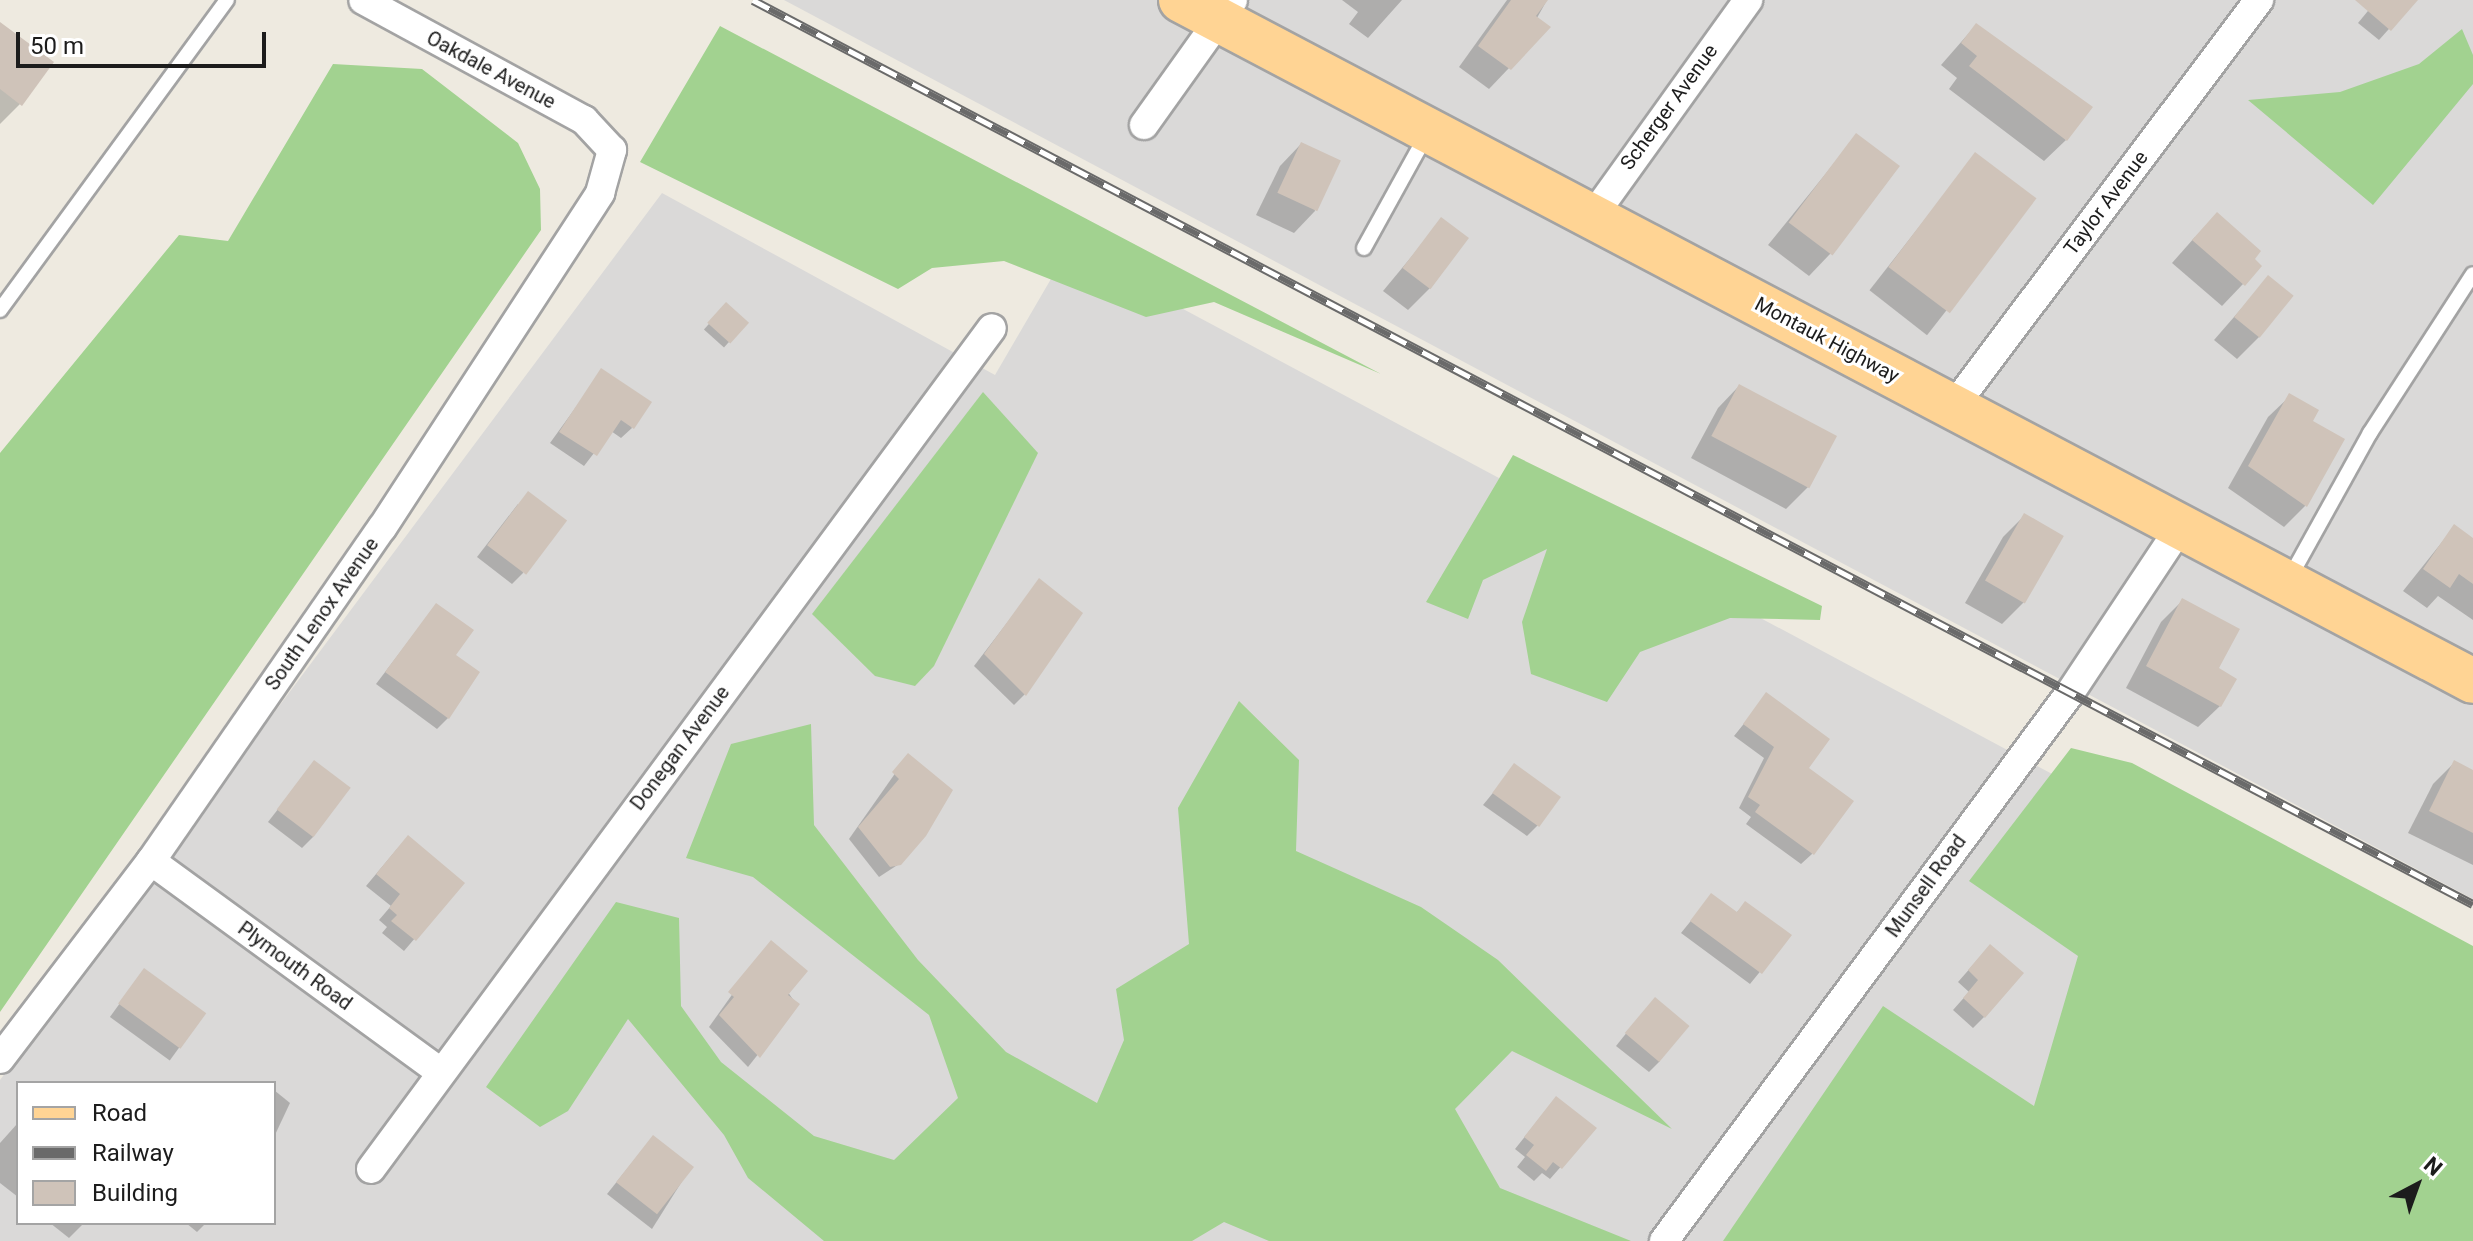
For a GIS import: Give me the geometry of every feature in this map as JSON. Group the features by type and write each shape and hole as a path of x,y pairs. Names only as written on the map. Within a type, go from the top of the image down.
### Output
{"main road":[{"name":"Montauk Highway","path":"1211,7 1429,130 2473,681"}],"street":[{"name":"Oakdale Avenue","path":"363,0 584,120 612,150"},
{"name":"Scherger Avenue","path":"1593,216 1748,0"},
{"name":"Taylor Avenue","path":"1954,406 2259,0"},
{"path":"1144,125 1211,7"},
{"name":"South Lenox Avenue","path":"0,1059 151,861 382,528 600,193 612,150"},
{"name":"Donegan Avenue","path":"371,1169 992,328"},
{"name":"Munsell Road","path":"1664,1241 2078,682 2181,526"},
{"name":"Plymouth Road","path":"151,861 440,1072"}],"lane":[{"path":"0,310 227,0"},
{"path":"1364,248 1429,130"},
{"path":"2287,583 2370,433 2473,274"}],"shaded area":[{"path":"784,0 2473,0 2473,899"},
{"path":"662,193 995,375 1069,248 2069,783 2154,988 2019,1158 1743,1241 0,1241 0,1080"}],"green space":[{"path":"720,26 1381,374 1214,302 1146,317 1004,261 932,268 898,289 640,162"},
{"path":"2462,29 2473,55 2473,84 2373,205 2248,100 2340,92 2419,64"},
{"path":"333,64 422,69 518,143 540,189 541,230 0,1012 0,453 179,235 228,241"},
{"path":"983,392 1038,453 934,666 915,686 875,676 812,614"},
{"path":"1513,455 1822,606 1820,620 1730,618 1640,652 1607,702 1531,674 1522,622 1547,549 1483,580 1468,619 1426,602"},
{"path":"1239,701 1299,760 1296,851 1421,907 1498,960 1672,1129 1512,1051 1455,1109 1500,1188 1631,1241 1269,1241 1224,1222 1192,1241 824,1241 748,1178 724,1135 628,1019 568,1111 540,1127 486,1087 616,902 679,918 681,1006 721,1062 814,1136 894,1160 958,1098 929,1015 753,877 686,858 731,744 811,724 814,825 918,960 1006,1052 1097,1103 1124,1040 1116,989 1189,944 1178,808"},
{"path":"2071,748 2132,763 2473,946 2473,1241 1723,1241 1883,1006 2034,1106 2078,956 1969,881"}],"building":[{"path":"1511,0 1548,0 1536,16 1551,27 1511,70 1478,46"},
{"path":"2355,0 2418,0 2391,31"},
{"path":"0,22 54,62 22,106 0,89"},
{"path":"1976,23 2093,107 2067,141 1969,66 1977,56 1961,43"},
{"path":"1856,133 1900,166 1833,256 1789,222"},
{"path":"1301,142 1341,161 1317,211 1277,193"},
{"path":"1975,152 2036,198 1950,313 1888,267"},
{"path":"2217,212 2261,251 2255,259 2262,266 2245,286 2192,240"},
{"path":"1441,217 1469,238 1430,289 1402,268"},
{"path":"2268,275 2294,296 2260,338 2234,317"},
{"path":"726,302 749,323 730,344 707,323"},
{"path":"601,368 652,402 634,429 621,420 597,456 559,432"},
{"path":"1739,384 1837,436 1809,488 1711,436"},
{"path":"2289,393 2319,410 2313,421 2345,439 2307,507 2248,466"},
{"path":"528,491 567,520 526,575 487,545"},
{"path":"2024,513 2064,536 2025,604 1985,581"},
{"path":"2454,524 2473,538 2473,584 2459,574 2450,588 2423,569"},
{"path":"1039,578 1083,613 1026,696 984,654"},
{"path":"2182,598 2240,629 2219,668 2237,679 2221,707 2146,666"},
{"path":"436,603 474,630 456,655 480,672 449,719 385,672"},
{"path":"1766,692 1830,739 1809,768 1854,801 1814,855 1755,812 1760,805 1748,797 1774,747 1743,724"},
{"path":"908,753 953,790 926,836 901,865 890,867 858,827 899,779 892,772"},
{"path":"314,760 351,788 313,837 277,810"},
{"path":"2454,760 2473,770 2473,833 2429,811"},
{"path":"1514,763 1561,797 1539,827 1492,793"},
{"path":"408,835 465,883 416,941 391,921 397,915 389,908 400,894 376,874"},
{"path":"1711,893 1737,912 1745,901 1792,935 1762,974 1690,921"},
{"path":"771,940 808,971 788,995 800,1004 760,1058 719,1015 734,997 728,992"},
{"path":"1990,944 2024,973 1985,1018 1963,998 1978,980 1968,970"},
{"path":"144,968 206,1013 180,1049 118,1004"},
{"path":"1655,997 1689,1026 1659,1062 1625,1033"},
{"path":"1556,1096 1597,1128 1562,1169 1553,1162 1546,1171 1526,1155 1534,1145 1524,1137"},
{"path":"653,1135 694,1167 657,1214 616,1182"}],"railway":[{"path":"753,0 2473,904"}]}
